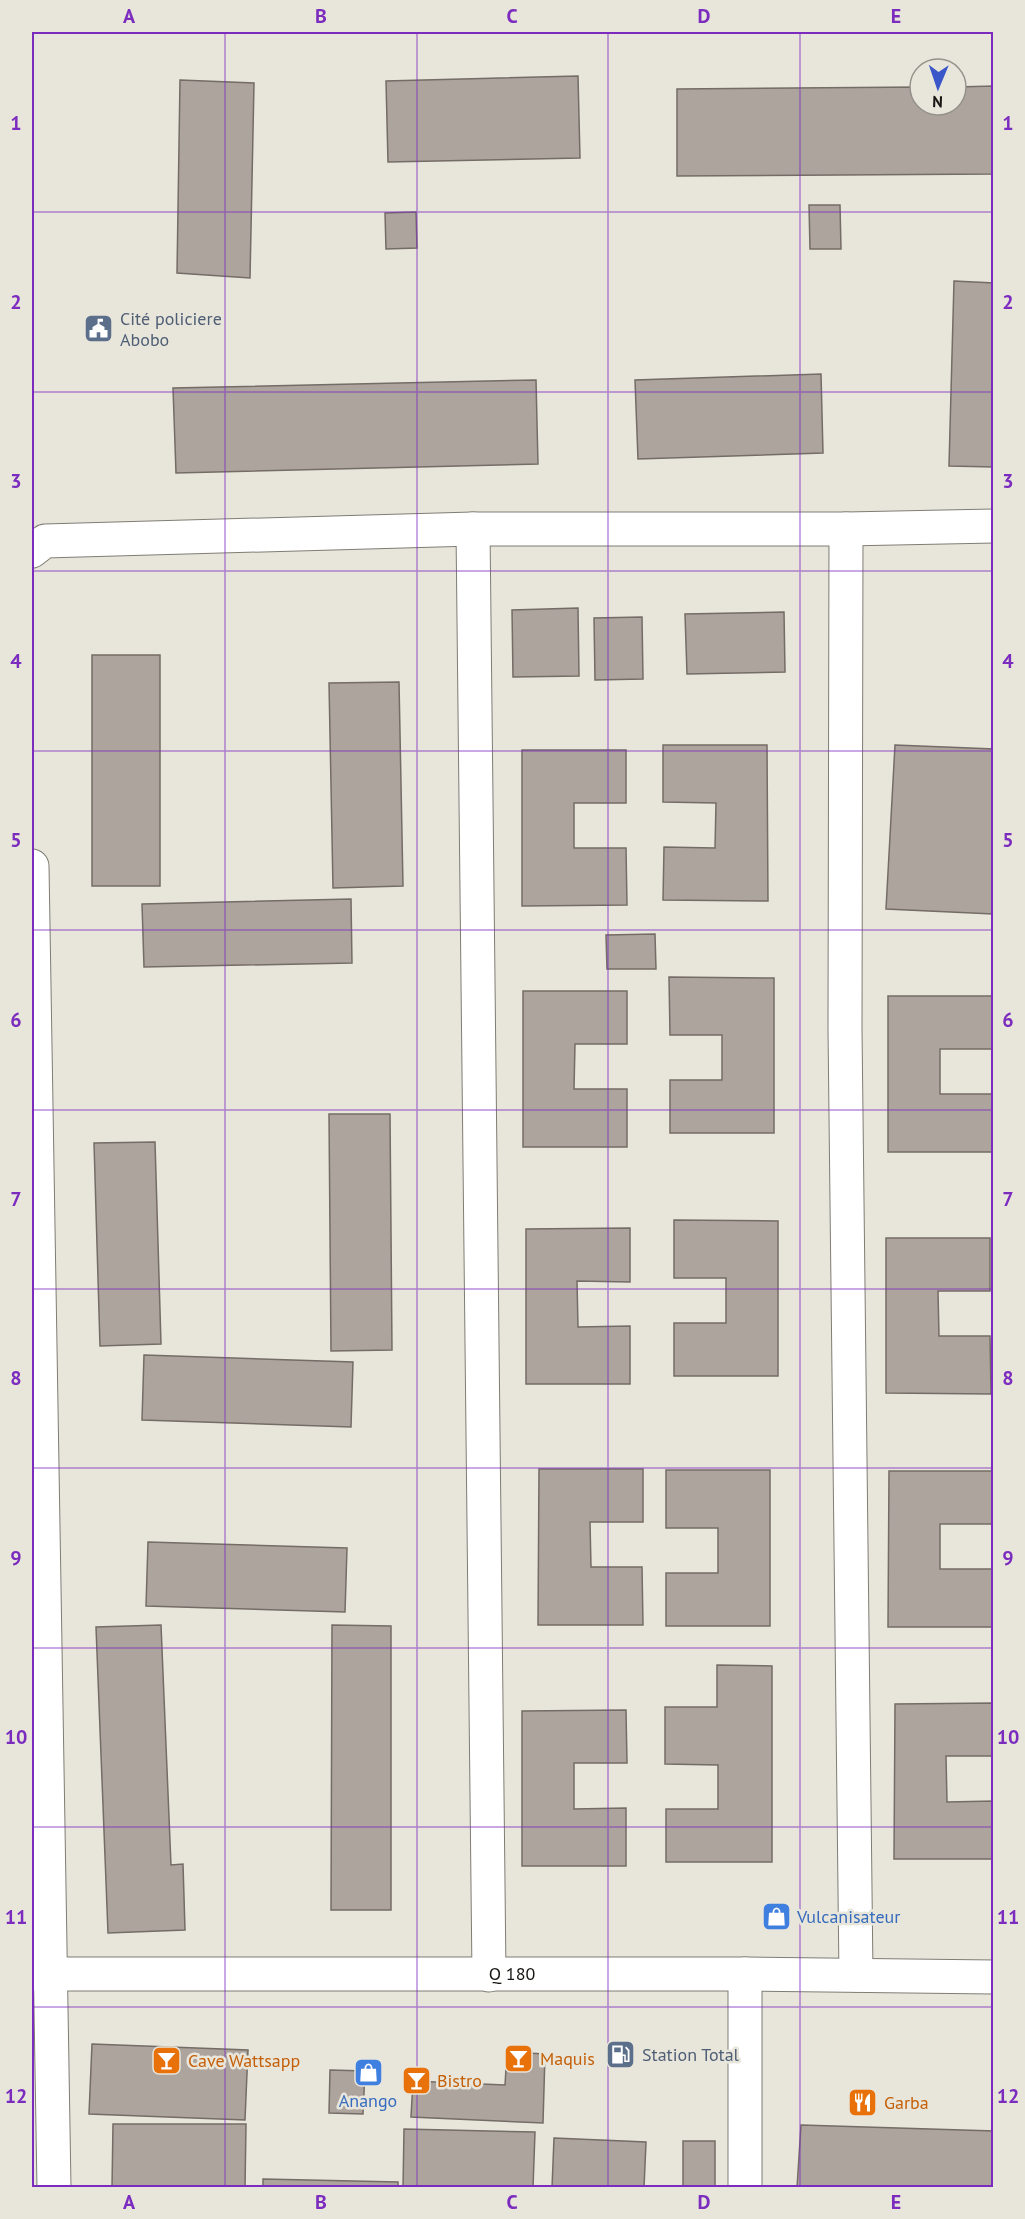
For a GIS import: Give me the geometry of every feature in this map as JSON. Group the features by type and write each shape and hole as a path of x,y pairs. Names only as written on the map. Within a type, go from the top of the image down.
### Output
{"street":[{"path":"32,551 45,541 473,529 846,529 993,526"},
{"path":"473,529 489,1975"},
{"path":"846,529 845,1029 855,1975"},
{"path":"32,866 42,1974 54,2187"},
{"name":"Q 180","path":"42,1974 745,1974 993,1977"},
{"path":"745,1974 745,2187"}],"building":[{"path":"578,76 580,158 388,162 386,81"},
{"path":"180,80 254,83 250,278 177,273"},
{"path":"994,86 994,174 677,176 677,89 908,87 908,117 968,117 968,87"},
{"path":"809,205 840,205 841,249 810,249"},
{"path":"416,212 417,248 386,249 385,213"},
{"path":"954,281 994,283 994,467 949,466"},
{"path":"821,374 823,453 638,459 635,380"},
{"path":"536,380 538,464 176,473 173,388"},
{"path":"578,608 579,676 513,677 512,610"},
{"path":"784,612 785,672 687,674 685,614"},
{"path":"642,617 643,679 595,680 594,618"},
{"path":"92,655 160,655 160,886 92,886"},
{"path":"399,682 403,886 333,888 329,683"},
{"path":"663,745 767,745 768,901 663,900 664,847 715,848 716,803 663,802"},
{"path":"895,745 994,749 993,914 886,909"},
{"path":"522,750 626,750 626,803 574,803 574,848 626,848 627,905 522,906"},
{"path":"351,899 352,963 144,967 142,904"},
{"path":"655,934 656,969 607,969 606,935"},
{"path":"669,977 774,978 774,1133 670,1133 670,1080 722,1080 722,1035 670,1035"},
{"path":"523,991 627,991 627,1044 575,1044 574,1089 627,1089 627,1147 523,1147"},
{"path":"888,996 992,996 992,1049 940,1049 940,1094 992,1094 992,1152 888,1152"},
{"path":"329,1114 390,1114 392,1350 331,1351"},
{"path":"155,1142 161,1344 100,1346 94,1143"},
{"path":"674,1220 778,1221 778,1376 674,1376 674,1323 726,1323 726,1278 674,1278"},
{"path":"630,1228 630,1282 577,1281 578,1327 630,1326 630,1384 526,1384 526,1229"},
{"path":"886,1238 990,1238 990,1291 938,1291 939,1336 990,1336 991,1394 886,1393"},
{"path":"144,1355 353,1362 351,1427 142,1420"},
{"path":"539,1469 643,1469 643,1522 590,1522 591,1567 642,1567 643,1625 538,1625"},
{"path":"666,1470 770,1470 770,1626 666,1626 666,1573 718,1573 718,1528 666,1528"},
{"path":"889,1471 993,1471 993,1524 940,1524 940,1569 992,1569 992,1627 888,1627"},
{"path":"148,1542 347,1548 345,1612 146,1606"},
{"path":"161,1625 171,1865 183,1864 185,1930 108,1933 96,1627"},
{"path":"332,1625 391,1626 391,1910 331,1910"},
{"path":"717,1665 772,1666 772,1862 666,1862 666,1809 718,1809 718,1765 665,1764 665,1707 717,1707"},
{"path":"994,1703 994,1756 946,1756 947,1802 994,1801 994,1859 894,1859 895,1704"},
{"path":"626,1710 627,1763 574,1763 574,1809 626,1808 626,1866 522,1866 522,1711"},
{"path":"92,2044 248,2050 245,2120 89,2114"},
{"path":"507,2052 545,2054 543,2123 411,2117 413,2081 505,2085"},
{"path":"330,2070 365,2071 363,2114 329,2113"},
{"path":"113,2124 246,2124 245,2188 112,2188"},
{"path":"801,2125 994,2131 994,2188 797,2188"},
{"path":"404,2129 535,2132 533,2188 403,2188"},
{"path":"554,2138 646,2142 644,2188 552,2188"},
{"path":"683,2141 715,2141 715,2188 683,2188"},
{"path":"263,2179 398,2182 398,2188 263,2188"}],"place":[{"name":"Cité policiere Abobo","path":"99,329"},
{"name":"Vulcanisateur","path":"776,1917"},
{"name":"Station Total","path":"621,2055"},
{"name":"Maquis","path":"519,2059"},
{"name":"Cave Wattsapp","path":"167,2061"},
{"name":"Anango","path":"368,2072"},
{"name":"Bistro","path":"416,2081"},
{"name":"Garba","path":"863,2103"}]}
